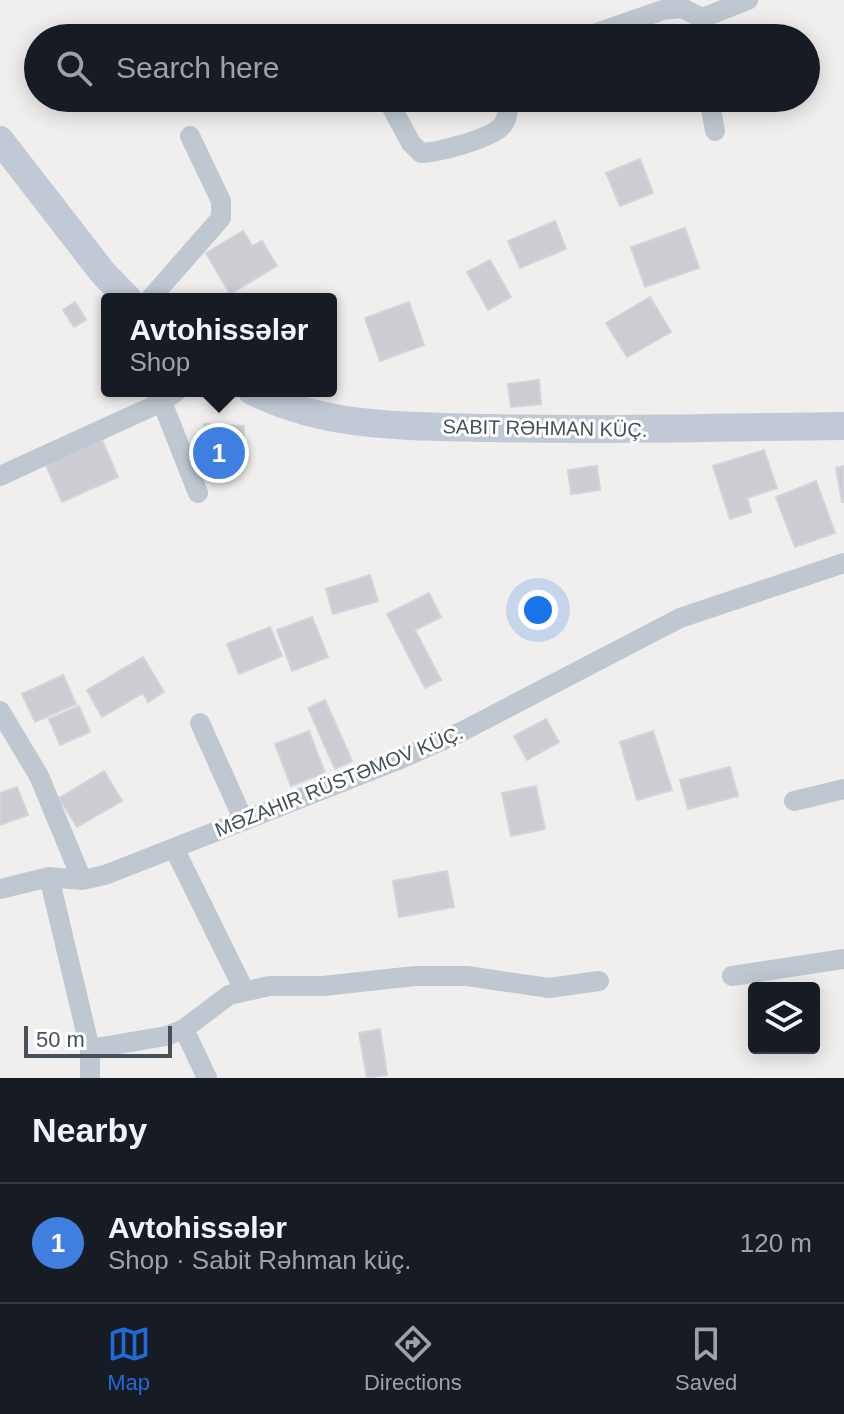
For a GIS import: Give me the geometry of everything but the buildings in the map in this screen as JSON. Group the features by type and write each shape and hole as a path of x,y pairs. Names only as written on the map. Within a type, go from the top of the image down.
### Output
{"main road":[{"path":"0,140 103,273 122,293"},
{"name":"SABIT RƏHMAN KÜÇ.","path":"267,397 311,415 386,425 582,431 844,426"}],"street":[{"path":"708,24 748,0"},
{"path":"622,24 663,10 682,8 697,24"},
{"path":"394,112 411,143 421,153 441,152 500,128 509,112"},
{"path":"712,112 715,131"},
{"path":"155,293 221,218 221,201 190,136"},
{"path":"0,476 170,397 198,493"},
{"name":"MƏZAHIR RÜSTƏMOV KÜÇ.","path":"0,889 49,877 82,880 105,875 461,732 680,618 844,563"},
{"path":"0,711 39,776 82,880"},
{"path":"200,723 244,821"},
{"path":"794,801 844,789"},
{"path":"174,848 244,990"},
{"path":"49,877 90,1049 90,1078"},
{"path":"732,976 844,959"},
{"path":"90,1049 166,1036 184,1029 229,995 244,990 415,976 467,976 549,988 599,981"},
{"path":"184,1029 207,1078"}],"place":[{"name":"Avtohissələr","path":"219,453"}]}
